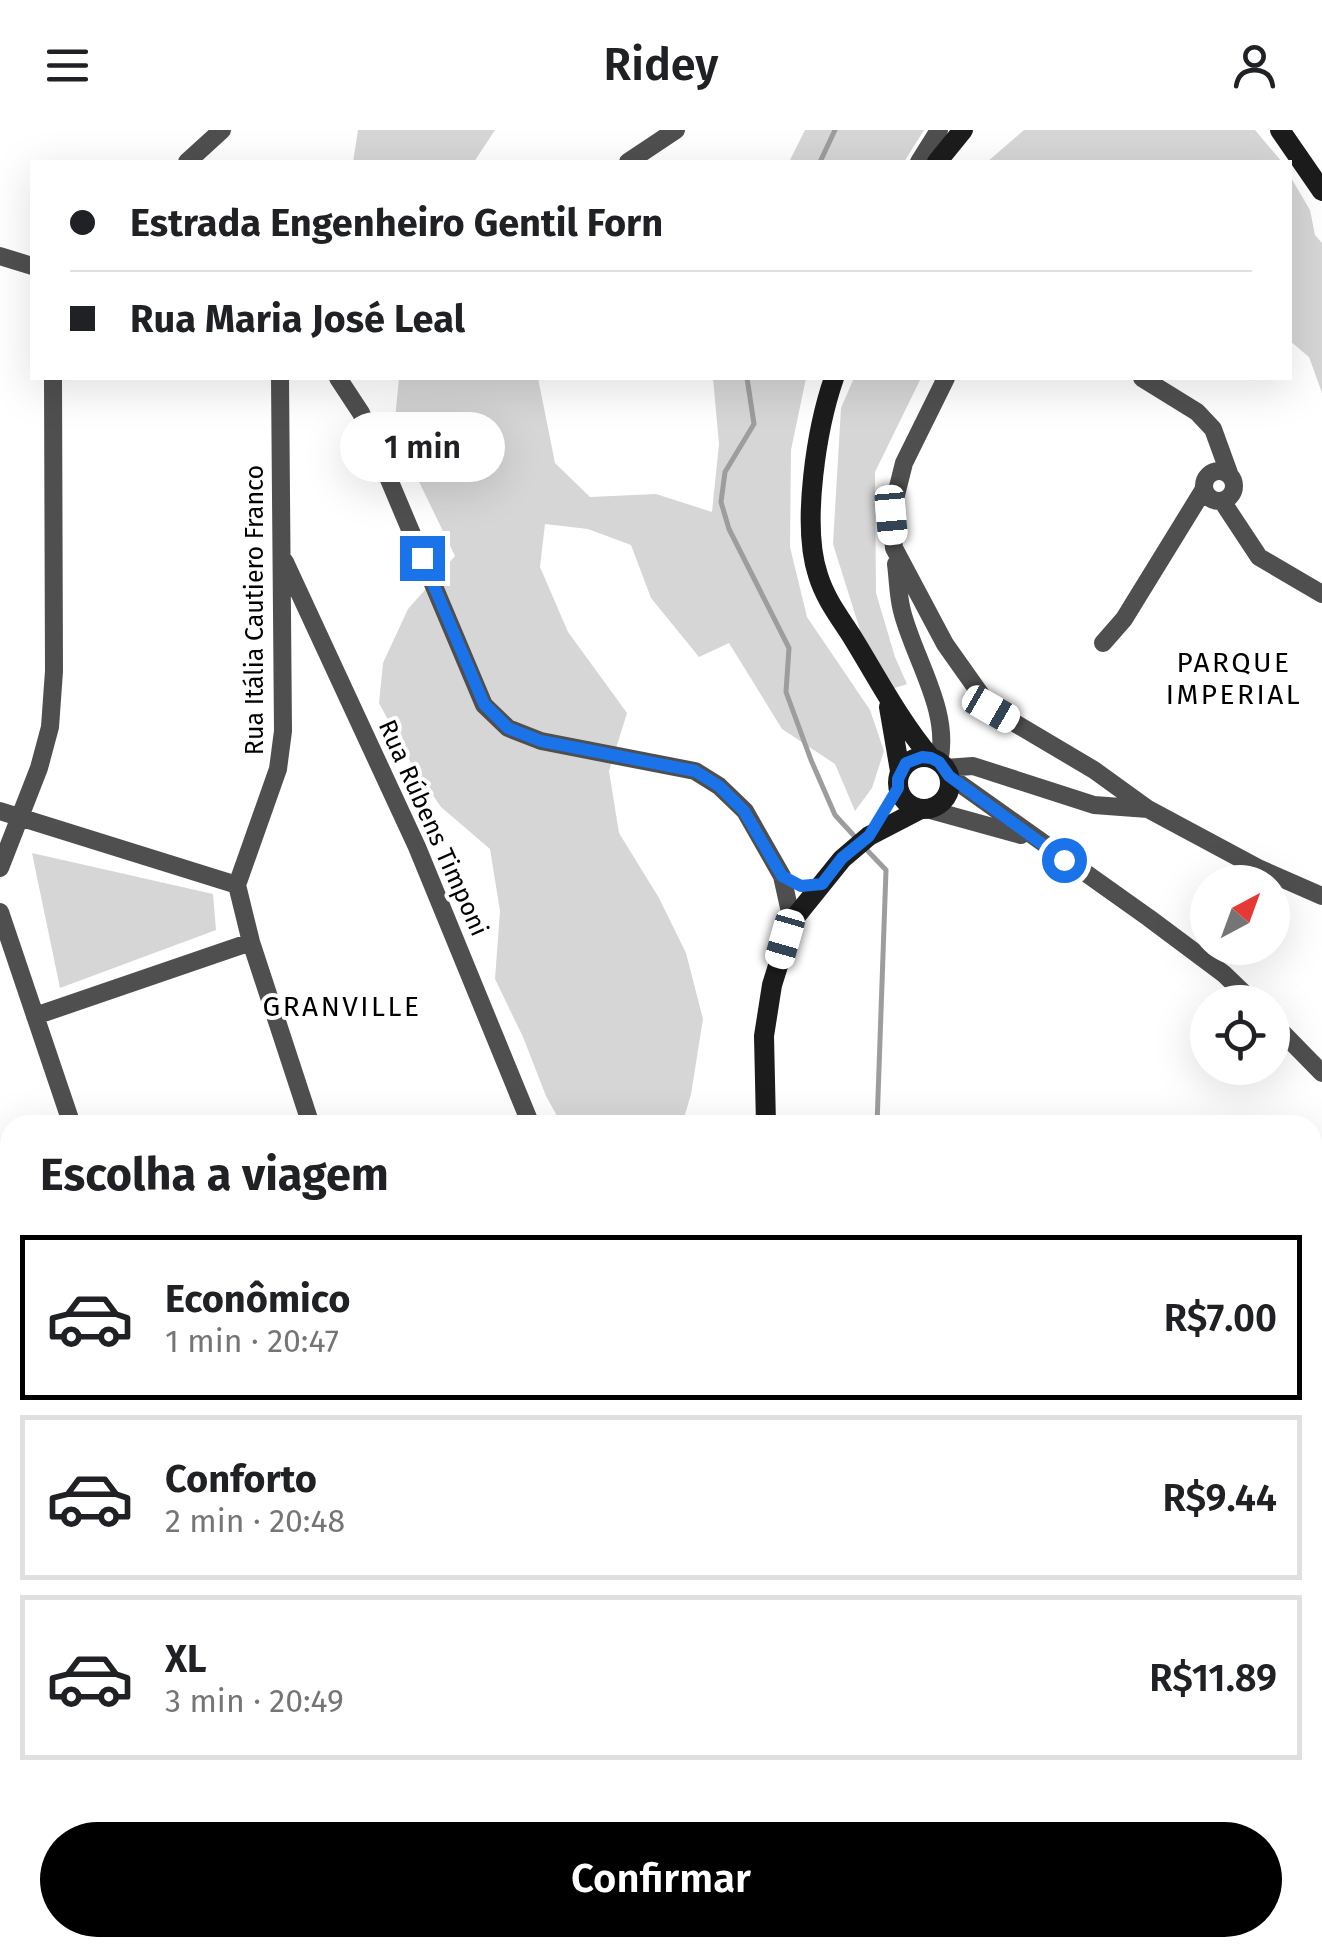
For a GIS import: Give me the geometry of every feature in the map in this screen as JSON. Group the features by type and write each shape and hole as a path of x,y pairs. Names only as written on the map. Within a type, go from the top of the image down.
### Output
{"main road":[{"path":"939,160 963,130"},
{"path":"1280,130 1322,190"},
{"path":"766,1115 764,1036 772,985 792,921 842,858 868,836 943,801 950,785 941,766 888,700 828,603 816,571 812,537 815,456 821,414 833,380"},
{"path":"888,700 906,802 924,809"},
{"path":"868,836 913,759 941,766"}],"street":[{"path":"190,160 222,130"},
{"path":"631,160 676,130"},
{"path":"919,160 939,130"},
{"path":"0,256 30,265"},
{"path":"0,868 50,728 54,670 53,380"},
{"name":"Rua Itália Cautiero Franco","path":"237,884 278,770 283,731 280,380"},
{"path":"339,380 361,412 484,704 508,728 541,741 695,771 719,786 744,811 782,876 792,921"},
{"path":"941,766 943,745 928,681 902,611 891,515 904,463 945,380"},
{"path":"1145,380 1198,412 1214,429 1220,485 1259,557 1322,594"},
{"path":"1103,643 1220,485"},
{"path":"894,548 945,644 991,709 1094,770 1148,809 1258,868 1322,896"},
{"name":"Rua Rúbens Timponi","path":"282,554 417,847 527,1115"},
{"path":"941,766 973,766 1094,805 1148,809"},
{"path":"941,766 1235,985"},
{"path":"924,809 1036,840"},
{"path":"0,810 237,884 251,942 308,1115"},
{"path":"782,876 801,886 822,884"},
{"path":"0,912 69,1115"},
{"path":"35,1016 251,942"},
{"path":"1290,1040 1322,1073"}],"shaded area":[{"path":"358,130 495,130 475,160 353,160"},
{"path":"805,130 924,130 905,160 790,160"},
{"path":"1024,130 1255,130 1280,160 989,160"},
{"path":"1292,179 1310,210 1315,235 1322,243 1322,393 1309,357 1292,343"},
{"path":"399,380 538,380 555,463 590,497 656,494 712,512 719,444 713,380 806,380 791,450 790,547 807,617 870,710 884,751 872,788 855,811 835,764 782,729 729,643 699,657 651,598 631,545 588,529 545,524 540,567 568,632 627,713 609,771 619,833 659,898 686,953 703,1019 685,1115 556,1115 495,979 500,911 490,849 441,807 411,763 379,703 383,663 408,609 455,556 394,430"},
{"path":"853,380 920,380 875,472 876,593 907,684 892,689 860,630 833,544 841,408"},
{"path":"32,853 213,894 216,930 60,988"}],"waterway":[{"path":"821,160 835,130"},
{"path":"747,380 754,424 725,472 721,502 729,529 789,648 786,692 811,760 835,815 857,839"},
{"path":"864,847 886,870 877,1115"}],"district":[{"name":"PARQUE IMPERIAL","path":"1234,678"},
{"name":"GRANVILLE","path":"342,1006"}],"route":[{"path":"422,558 484,704 508,728 541,741 695,771 719,786 744,811 782,876 801,886 822,884 842,858 869,836 898,788 900,770 922,757 939,762 949,776 1064,860"}]}
